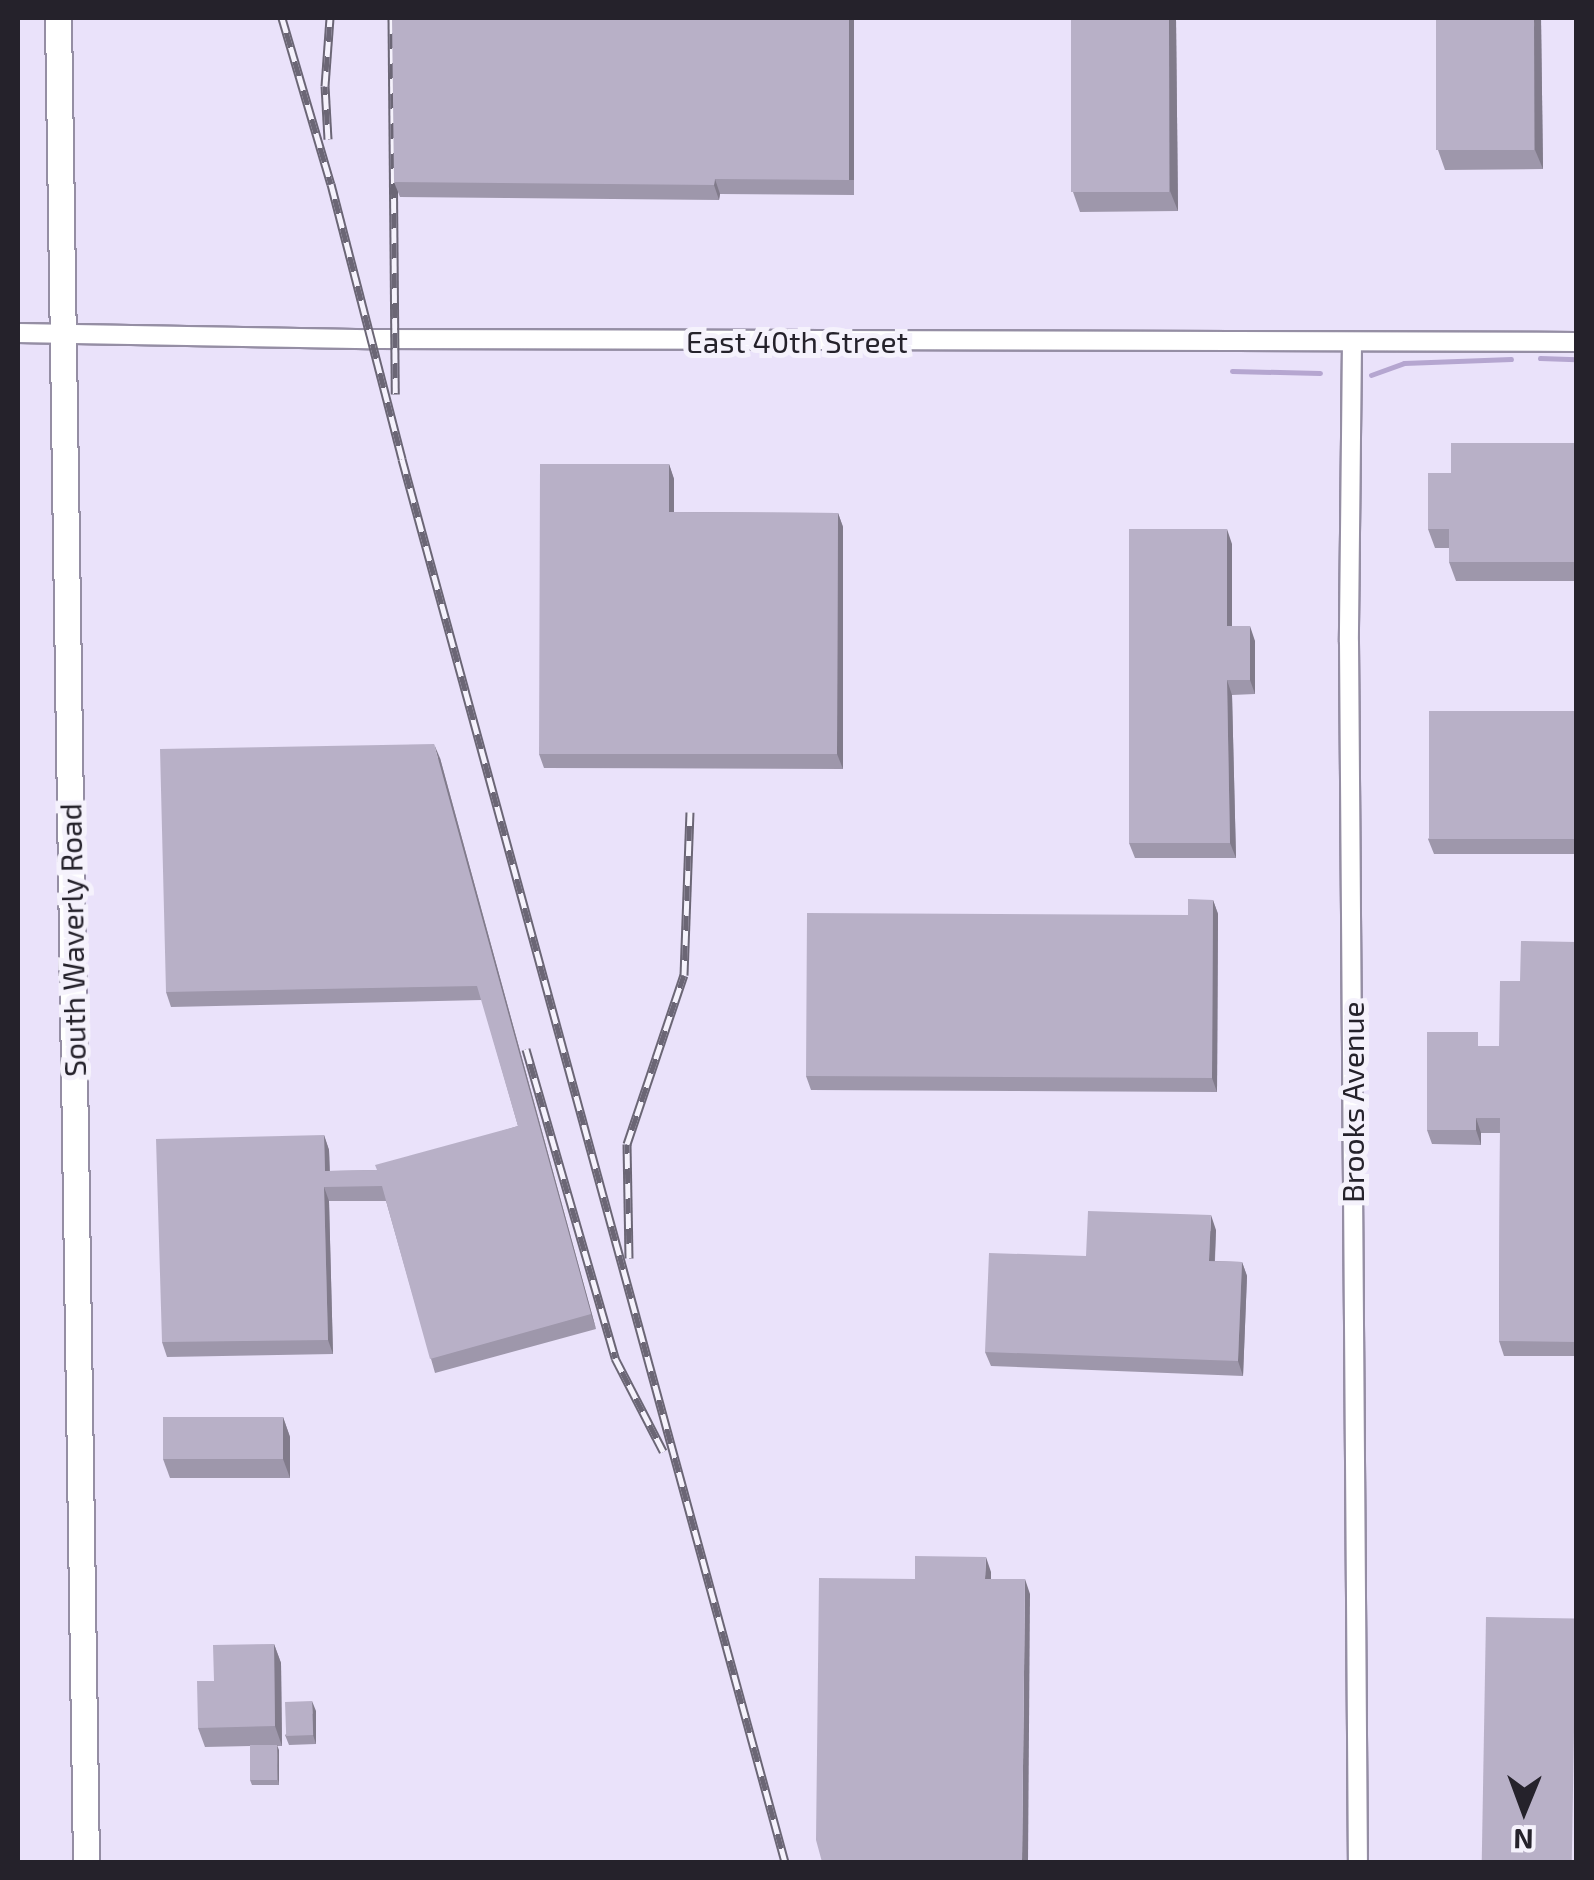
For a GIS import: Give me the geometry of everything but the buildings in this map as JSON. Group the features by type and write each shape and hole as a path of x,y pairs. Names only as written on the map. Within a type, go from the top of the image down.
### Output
{"main road":[{"name":"South Waverly Road","path":"58,18 86,1862"}],"street":[{"name":"East 40th Street","path":"18,332 1576,342"},
{"name":"Brooks Avenue","path":"1352,342 1349,662 1358,1862"}],"waterway":[{"path":"1540,358 1576,359"},
{"path":"1371,375 1404,363 1511,359"},
{"path":"1232,371 1320,373"}],"railway":[{"path":"282,18 331,184 402,459 785,1862"},
{"path":"328,139 325,86 330,18"},
{"path":"392,18 395,394"},
{"path":"629,1258 627,1144 684,975 690,812"},
{"path":"526,1049 615,1358 663,1451"}]}
